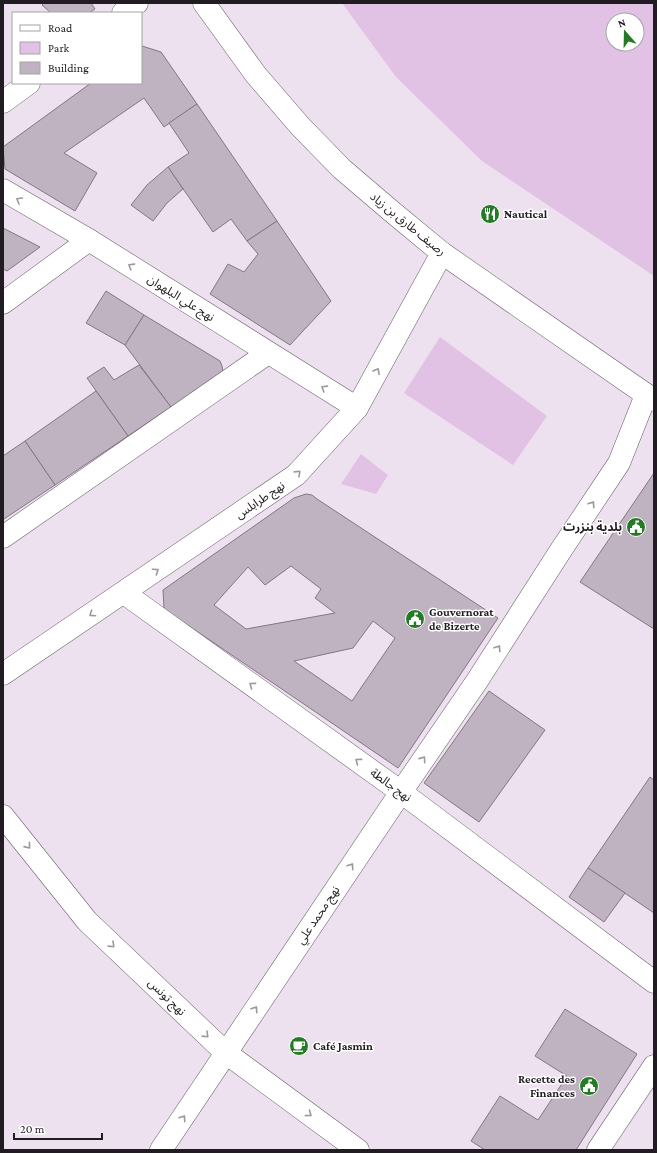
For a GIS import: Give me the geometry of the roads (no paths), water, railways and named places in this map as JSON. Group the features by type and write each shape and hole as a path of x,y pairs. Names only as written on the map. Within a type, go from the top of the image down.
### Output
{"street":[{"path":"124,12 137,3"},
{"name":"رصيف طارق بن زياد","path":"204,3 256,75 300,126 342,169 442,253 650,397"},
{"path":"3,102 28,84"},
{"name":"نهج علي البلهوان","path":"3,190 89,240 357,408"},
{"path":"3,303 89,240"},
{"name":"نهج طرابلس","path":"3,674 296,475 357,408 442,253"},
{"path":"3,537 268,353"},
{"name":"نهج محمد علي","path":"162,1150 401,792 477,681 561,550 620,463 650,397"},
{"name":"نهج جالطة","path":"124,593 401,792 654,982"},
{"name":"نهج تونس","path":"3,816 87,921 226,1053 358,1150"},
{"path":"598,1150 654,1066"}],"place":[{"name":"Nautical","path":"490,214"},
{"name":"بلدية بنزرت","path":"636,527"},
{"name":"Gouvernorat de Bizerte","path":"415,619"},
{"name":"Café Jasmin","path":"299,1046"},
{"name":"Recette des Finances","path":"589,1086"}]}
